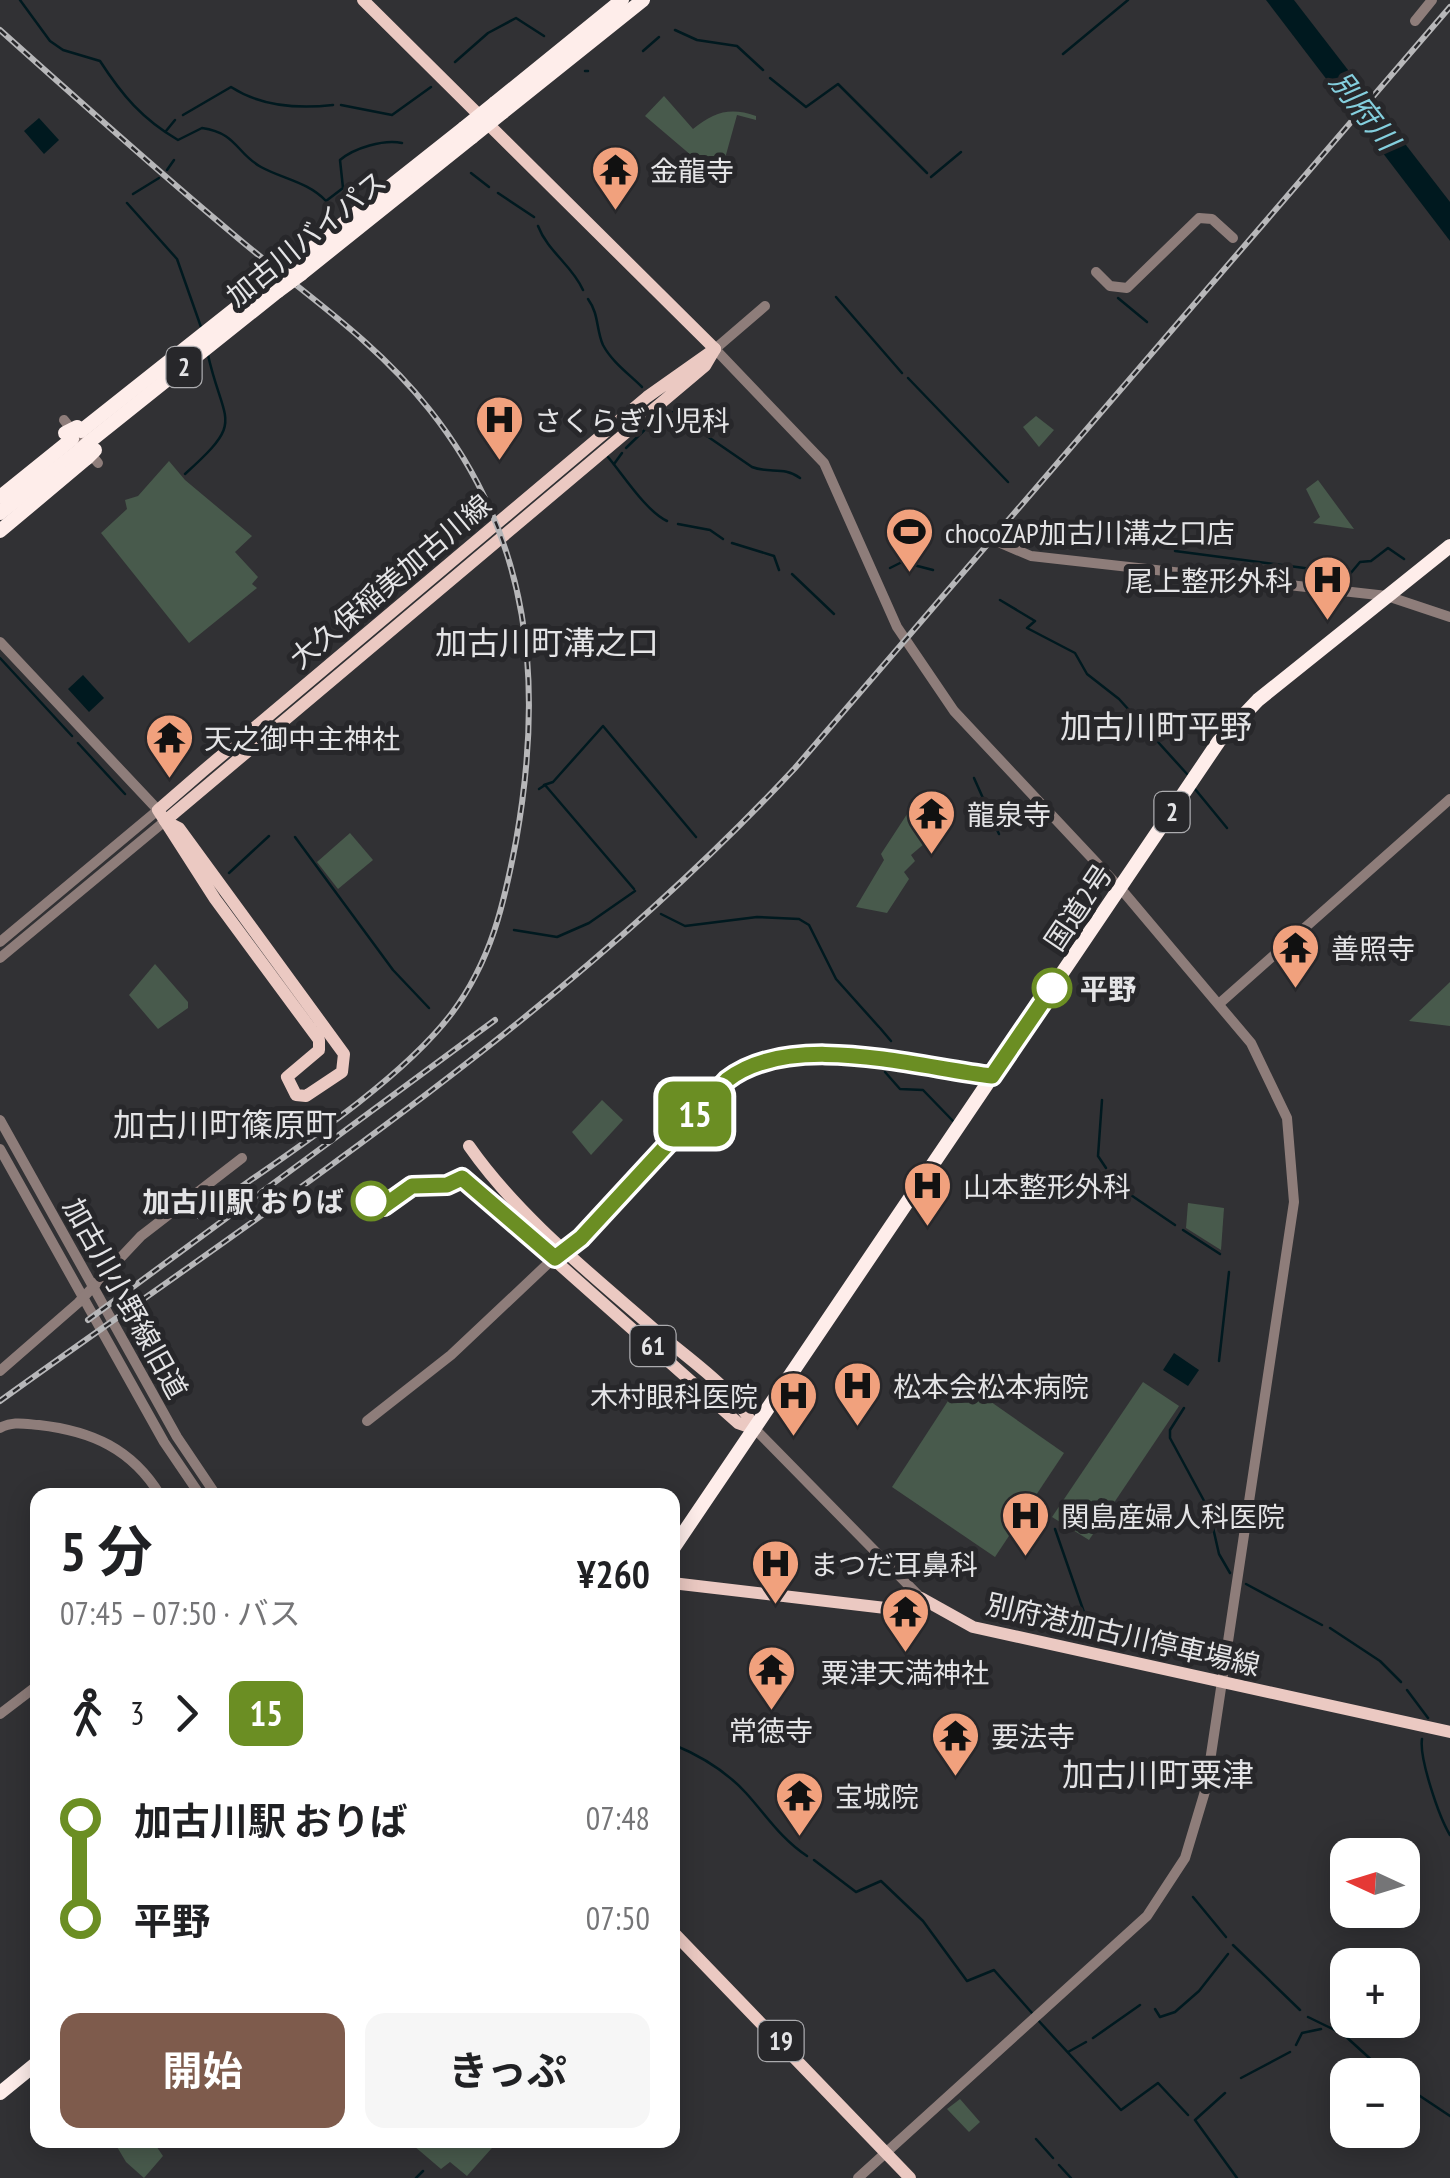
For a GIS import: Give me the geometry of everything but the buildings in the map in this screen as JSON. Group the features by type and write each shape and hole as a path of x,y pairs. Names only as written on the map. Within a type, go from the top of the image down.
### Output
{"highway":[{"name":"加古川バイパス","path":"499,108 622,0"},
{"name":"加古川バイパス","path":"0,496 144,398 468,132 642,0"},
{"name":"加古川バイパス","path":"0,514 77,444 107,410 296,270"},
{"path":"0,484 77,444"},
{"path":"0,530 77,444"},
{"name":"国道2号","path":"680,1538 1219,741 1241,716 1450,546"},
{"path":"0,2093 30,2069"}],"main road":[{"path":"363,0 715,349"},
{"name":"大久保稲美加古川線","path":"162,816 702,368 715,349"},
{"path":"162,816 179,828 344,1054 342,1072 306,1096 296,1095 287,1077 319,1050 318,1038 215,898 162,816"},
{"name":"61","path":"469,1146 501,1189 559,1253 738,1423 755,1429"},
{"name":"61","path":"462,1178 559,1253"},
{"path":"680,1585 894,1609 921,1598"},
{"name":"別府港加古川停車場線","path":"921,1598 973,1626 1450,1732"},
{"name":"19","path":"680,1939 910,2178"}],"street":[{"path":"1415,21 1432,0"},
{"path":"1096,272 1110,286 1127,288 1200,218 1212,220 1233,238"},
{"path":"765,306 715,349 824,463 897,627 954,711 1121,888 1220,1003 1274,1083 1289,1127 1295,1189 1202,1807 1178,1871 1147,1916 907,2138 858,2178"},
{"path":"998,542 1031,556 1387,596 1450,617"},
{"path":"0,642 162,816"},
{"path":"1220,1003 1450,799"},
{"path":"0,942 162,816"},
{"path":"0,958 162,816"},
{"name":"加古川小野線旧道","path":"0,1120 177,1437 211,1488"},
{"name":"加古川小野線旧道","path":"0,1150 196,1488"},
{"path":"0,1371 141,1236 242,1158"},
{"path":"367,1420 455,1352 559,1253"},
{"path":"0,1428 8,1423 30,1424 88,1434 136,1462 155,1488"},
{"path":"755,1429 921,1598"},
{"path":"0,1714 30,1691"}],"green space":[{"path":"664,96 693,129 723,113 747,113 756,116 756,120 737,115 724,162 692,156 645,116"},
{"path":"1036,416 1054,430 1039,447 1023,427"},
{"path":"169,461 185,480 252,536 235,552 258,577 252,584 257,588 189,643 101,533 127,509 125,500 138,496"},
{"path":"1318,480 1354,529 1313,523 1320,517 1306,489"},
{"path":"913,805 937,833 911,855 915,861 904,872 909,879 887,913 856,907 884,860 881,854"},
{"path":"350,833 373,860 338,889 317,862"},
{"path":"155,964 188,1002 188,1008 158,1029 129,995"},
{"path":"1450,982 1450,1026 1409,1021"},
{"path":"602,1100 623,1120 591,1155 572,1132"},
{"path":"1188,1203 1224,1208 1221,1250 1186,1228"},
{"path":"961,1381 1064,1453 995,1557 892,1487"},
{"path":"1143,1382 1179,1406 1089,1540 1052,1517"},
{"path":"960,2099 980,2122 969,2132 947,2109"},
{"path":"118,2148 158,2148 163,2156 144,2178 126,2162"},
{"path":"416,2148 492,2148 467,2176 450,2162 441,2169"}],"water":[{"name":"別府川","path":"1266,0 1294,0 1450,202 1450,241"},
{"path":"39,118 59,140 44,154 24,131"},
{"path":"83,675 104,698 89,712 68,689"},
{"path":"1174,1353 1199,1370 1188,1386 1163,1370"}],"waterway":[{"path":"20,0 50,41 63,50 100,61 134,105 165,132 178,140 202,128 222,134 253,162 303,185 326,201 343,188 340,160 369,146 402,143"},
{"path":"1063,54 1128,0"},
{"path":"455,62 488,33 516,18 544,36"},
{"path":"675,30 697,40 737,46 763,70"},
{"path":"643,51 659,37"},
{"path":"770,78 806,107 838,84 927,173"},
{"path":"183,115 231,87 280,105 333,105"},
{"path":"341,105 392,115 431,87"},
{"path":"166,131 175,120"},
{"path":"931,177 961,152"},
{"path":"167,170 174,160"},
{"path":"471,173 489,187"},
{"path":"133,194 159,178"},
{"path":"498,193 534,217"},
{"path":"127,203 177,259 201,327"},
{"path":"538,226 583,290"},
{"path":"836,297 902,373"},
{"path":"1118,298 1147,322"},
{"path":"588,299 607,351 642,387"},
{"path":"185,474 223,431 224,409 208,355"},
{"path":"908,378 1008,482"},
{"path":"626,448 663,412"},
{"path":"672,412 752,467 788,472 800,478"},
{"path":"614,464 622,453"},
{"path":"608,457 643,501 667,521"},
{"path":"678,524 710,530 723,539"},
{"path":"1025,533 1130,545"},
{"path":"732,543 774,556 779,570"},
{"path":"1175,551 1350,574 1360,562 1371,561 1388,548 1404,559"},
{"path":"890,568 902,562 933,570"},
{"path":"792,574 834,614"},
{"path":"1000,600 1035,621 1027,628 1075,653 1087,674 1119,699 1187,774"},
{"path":"0,658 72,736"},
{"path":"544,785 553,782 603,726 696,837"},
{"path":"78,743 125,794"},
{"path":"974,778 999,834"},
{"path":"539,789 545,785 634,889"},
{"path":"1195,789 1227,828"},
{"path":"229,873 269,836"},
{"path":"295,837 393,970 429,1008"},
{"path":"514,930 557,937 589,923 635,891"},
{"path":"661,914 685,926 757,917 799,919 809,925 836,979 879,1027"},
{"path":"880,1028 891,1041"},
{"path":"885,1072 900,1089 923,1090 953,1121"},
{"path":"1102,1100 1098,1156 1106,1168"},
{"path":"1110,1174 1122,1189 1175,1225"},
{"path":"1183,1230 1220,1254"},
{"path":"1219,1361 1229,1272"},
{"path":"1184,1408 1170,1430 1170,1438 1209,1510 1219,1554 1230,1573"},
{"path":"1055,1529 1094,1641"},
{"path":"1246,1584 1322,1625"},
{"path":"1330,1628 1380,1661 1401,1682"},
{"path":"1407,1690 1428,1718"},
{"path":"1422,1739 1431,1787 1450,1835"},
{"path":"680,1748 730,1778 807,1856"},
{"path":"814,1860 856,1892 881,1881 923,1921 967,1981 994,1970 1032,2013"},
{"path":"1193,1897 1226,1937"},
{"path":"1233,1945 1300,2010"},
{"path":"1155,2009 1160,2017 1175,2012 1199,1991 1228,1954"},
{"path":"1093,2038 1140,2005"},
{"path":"1308,2017 1343,2034 1369,2058"},
{"path":"1037,2019 1121,2110 1158,2083 1188,2115"},
{"path":"1296,2045 1302,2033 1321,2029"},
{"path":"1068,2052 1086,2042"},
{"path":"1241,2078 1290,2052"},
{"path":"1225,2093 1195,2120 1237,2178"},
{"path":"1420,2096 1450,2116"},
{"path":"1036,2139 1053,2158"},
{"path":"1059,2165 1071,2178"},
{"path":"416,2178 423,2171"}],"railway":[{"path":"0,1401 414,1104 612,944 706,859 795,768 1450,7"},
{"path":"0,30 203,209 360,338 408,384 463,458 490,509 509,561 522,614 529,725 525,783 506,887 477,973 452,1013 400,1068 333,1122 199,1216"},
{"path":"88,1320 495,1020"}],"bus line":[{"name":"15","path":"371,1201 384,1206 412,1186 447,1185 462,1178 555,1258 581,1238 727,1080 755,1062 798,1053 992,1076 1052,988"}],"place":[{"name":"金龍寺","path":"615,212"},
{"name":"さくらぎ小児科","path":"499,462"},
{"name":"chocoZAP加古川溝之口店","path":"910,574"},
{"name":"尾上整形外科","path":"1328,622"},
{"name":"天之御中主神社","path":"169,780"},
{"name":"龍泉寺","path":"932,856"},
{"name":"平野","path":"1052,988"},
{"name":"善照寺","path":"1296,990"},
{"name":"加古川駅 おりば","path":"371,1201"},
{"name":"山本整形外科","path":"928,1228"},
{"name":"松本会松本病院","path":"858,1428"},
{"name":"木村眼科医院","path":"793,1438"},
{"name":"関島産婦人科医院","path":"1026,1558"},
{"name":"まつだ耳鼻科","path":"775,1606"},
{"name":"粟津天満神社","path":"905,1654"},
{"name":"常徳寺","path":"771,1712"},
{"name":"要法寺","path":"956,1778"},
{"name":"宝城院","path":"800,1838"}],"district":[{"name":"加古川町溝之口","path":"547,642"},
{"name":"加古川町平野","path":"1156,726"},
{"name":"加古川町篠原町","path":"225,1124"},
{"name":"加古川町粟津","path":"1158,1774"}]}
